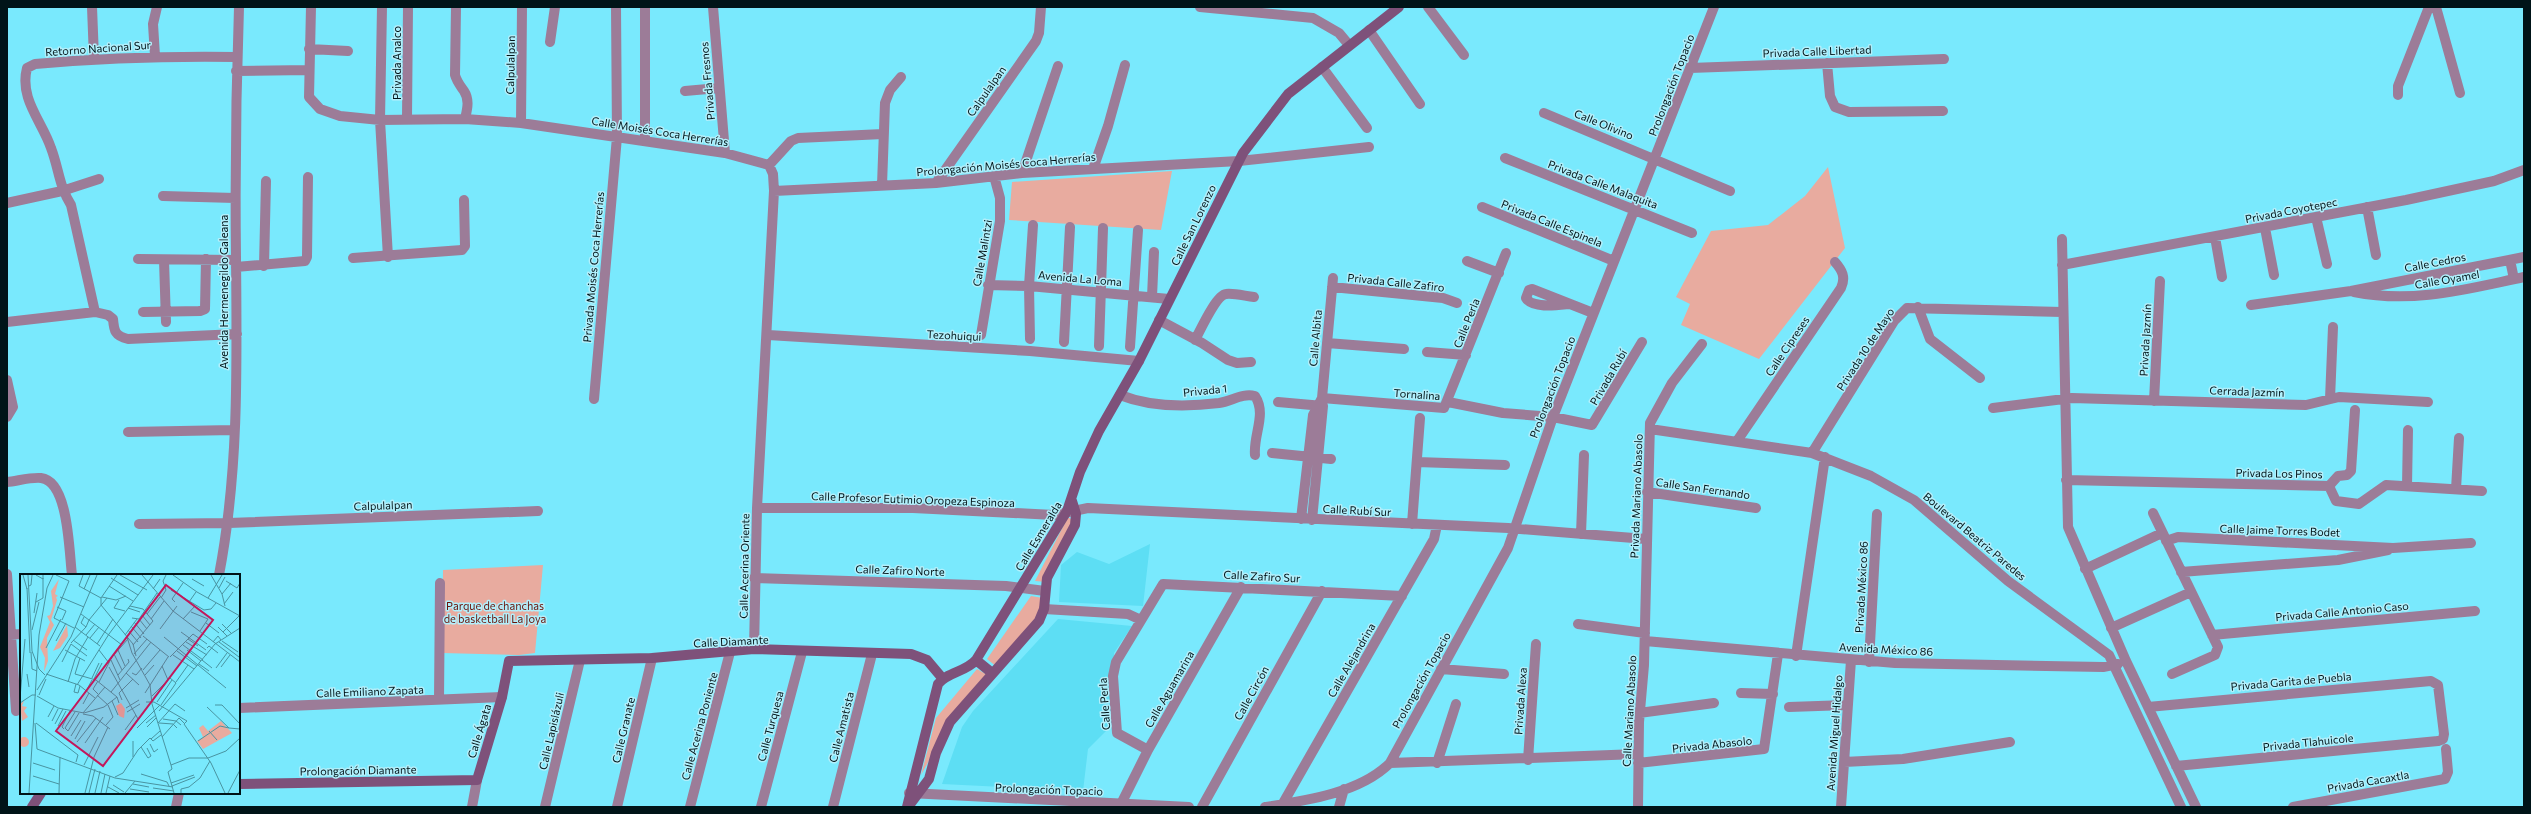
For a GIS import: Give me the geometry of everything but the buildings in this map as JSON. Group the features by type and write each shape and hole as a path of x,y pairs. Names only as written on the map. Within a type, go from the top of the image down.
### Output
{"street":[{"path":"92,7 94,58"},
{"path":"155,56 153,24 157,7"},
{"name":"Avenida Hermenegildo Galeana","path":"219,574 229,523 237,334 235,198 236,71 239,7"},
{"name":"Calle Moisés Coca Herrerías","path":"311,7 309,97 320,109 340,116 380,120 407,118 521,122 725,153 769,165"},
{"path":"382,7 380,120 388,257"},
{"name":"Privada Analco","path":"407,118 408,7"},
{"path":"456,7 455,75 457,83 464,91 468,101 465,119"},
{"name":"Calpulalpan","path":"521,122 522,7"},
{"path":"550,42 555,7"},
{"name":"Privada Moisés Coca Herrerías","path":"594,398 617,137 616,7"},
{"path":"645,7 645,141"},
{"name":"Privada Fresnos","path":"713,7 725,153"},
{"name":"Calpulalpan","path":"936,183 1036,41 1039,33 1041,7"},
{"path":"1200,7 1287,10 1320,20 1339,33 1349,45"},
{"name":"Calle San Lorenzo","path":"1072,507 1086,458 1139,361 1238,160 1282,100 1349,45 1399,7"},
{"path":"1428,7 1464,55"},
{"name":"Prolongación Topacio","path":"1265,807 1309,800 1344,789 1374,775 1390,763 1508,548 1553,417 1714,7"},
{"path":"2398,95 2398,86 2429,7"},
{"path":"2436,7 2460,93"},
{"path":"1369,30 1420,104"},
{"path":"310,49 348,51"},
{"name":"Retorno Nacional Sur","path":"95,312 76,221 71,205 62,191 51,148 29,102 24,78 27,68 35,64 94,58 155,56 237,57"},
{"name":"Privada Calle Libertad","path":"1690,68 1944,59"},
{"path":"1827,63 1830,96 1835,107 1849,112 1943,111"},
{"path":"1093,169 1108,126 1125,65"},
{"path":"1022,173 1058,66"},
{"path":"1322,67 1367,128"},
{"path":"236,71 309,70"},
{"path":"882,185 885,103 890,90 901,77"},
{"path":"685,91 719,88"},
{"name":"Calle Olivino","path":"1544,113 1655,158 1730,191"},
{"path":"757,508 768,335 774,191 773,174 769,165 792,141 798,138 883,134"},
{"name":"Prolongación Moisés Coca Herrerías","path":"774,191 936,183 1022,173 1238,160 1369,147"},
{"name":"Privada Calle Malaquita","path":"1505,158 1634,208 1692,233"},
{"name":"Privada Coyotepec","path":"2062,265 2265,228 2456,190 2506,178 2524,171"},
{"name":"Calle Malintzi","path":"981,335 988,285 1000,221 1000,198 994,176"},
{"path":"138,260 206,259 264,266 300,263 307,257 308,177"},
{"path":"7,204 62,191 99,179"},
{"path":"264,266 266,181"},
{"path":"162,196 235,198"},
{"path":"353,258 388,257 462,250 464,246 464,200"},
{"name":"Privada Calle Espinela","path":"1482,207 1614,261"},
{"path":"2367,207 2376,255"},
{"path":"2316,218 2327,264"},
{"path":"1030,339 1029,286 1033,225"},
{"path":"1064,342 1065,289 1070,227"},
{"path":"1099,346 1103,228"},
{"path":"2265,228 2274,275"},
{"path":"1130,347 1138,230"},
{"path":"2215,237 2222,277"},
{"path":"2062,239 2062,312 2068,527 2126,661 2196,807"},
{"path":"1152,297 1154,252"},
{"name":"Calle Perla","path":"1448,402 1506,253"},
{"name":"Calle Cedros","path":"2350,292 2524,257"},
{"path":"143,312 166,317 200,311 205,308 206,259"},
{"path":"164,260 166,317"},
{"path":"2510,260 2514,279"},
{"path":"1467,261 1499,273"},
{"name":"Calle Cipreses","path":"1737,441 1841,288 1844,281 1844,274 1835,262"},
{"name":"Calle Oyamel","path":"2350,292 2379,297 2408,298 2431,296 2524,277"},
{"name":"Privada Jazmín","path":"2154,401 2160,281"},
{"name":"Privada Calle Zafiro","path":"1332,283 1443,298 1457,303"},
{"name":"Calle Albita","path":"1301,519 1321,403 1332,283"},
{"name":"Avenida La Loma","path":"988,285 1029,286 1169,299"},
{"path":"2251,305 2350,292"},
{"path":"1196,340 1212,308 1222,295 1227,294 1254,297"},
{"path":"1569,304 1593,313"},
{"path":"1918,307 1930,339 1980,378"},
{"name":"Privada 10 de Mayo","path":"1812,453 1894,321 1907,308 1918,307 2062,312"},
{"path":"7,322 95,312 108,315 112,319 114,330 119,337 128,339 237,334"},
{"path":"1159,320 1232,362 1251,362"},
{"path":"2330,399 2333,327"},
{"name":"Tezohuiqui","path":"768,335 1030,351 1139,361"},
{"name":"Privada Rubí","path":"1595,424 1642,342"},
{"path":"1327,343 1404,349"},
{"name":"Privada Mariano Abasolo","path":"1645,637 1647,492 1650,429 1652,418 1672,383 1702,344"},
{"path":"1427,352 1466,355"},
{"path":"7,380 13,407 7,417"},
{"name":"Privada 1","path":"1120,395 1166,405 1212,404 1242,396 1255,396 1260,409 1259,425 1254,439 1255,455"},
{"name":"Cerrada Jazmín","path":"1994,408 2064,399 2306,405 2339,397 2428,402"},
{"name":"Tornalina","path":"1278,402 1441,409 1445,407 1448,402 1504,413 1553,417 1587,425 1595,424"},
{"path":"2329,486 2338,476 2347,474 2351,471 2355,410"},
{"path":"1412,524 1420,418"},
{"name":"Boulevard Beatriz Paredes","path":"1650,429 1812,453 1871,476 1914,500 2008,581 2109,655 2181,807"},
{"path":"128,432 233,430"},
{"path":"2407,486 2408,430"},
{"path":"2456,489 2459,438"},
{"path":"1272,453 1331,459"},
{"path":"1581,534 1584,455"},
{"name":"Calle Albita","path":"1312,457 1312,520"},
{"path":"1796,656 1825,457"},
{"path":"1417,462 1505,465"},
{"path":"7,482 41,478 50,481 64,505 72,574"},
{"name":"Privada Los Pinos","path":"2066,480 2329,486 2336,501 2359,504 2383,486 2407,486 2482,491"},
{"name":"Calle San Fernando","path":"1647,492 1756,508"},
{"name":"Calle Profesor Eutimio Oropeza Espinoza","path":"757,508 913,508 1054,515 1072,507"},
{"name":"Calle Rubí Sur","path":"1072,507 1514,529 1646,539"},
{"name":"Calle Esmeralda","path":"944,678 969,667 976,660 1072,507"},
{"name":"Calle Esmeralda","path":"907,807 913,794 929,779 939,747 950,722 992,673 1036,626 1044,609 1045,591 1051,568 1075,524 1072,507"},
{"name":"Calle Acerina Oriente","path":"754,649 754,578 757,508"},
{"name":"Calpulalpan","path":"140,524 229,523 538,511"},
{"path":"2153,513 2218,647 2216,654 2172,674"},
{"name":"Privada México 86","path":"1869,662 1877,514"},
{"name":"Calle Alejandrina","path":"1282,805 1434,539 1437,526"},
{"name":"Calle Jaime Torres Bodet","path":"2085,569 2164,537 2393,548 2470,543"},
{"name":"Calle Jaime Torres Bodet","path":"2181,572 2338,560 2369,555 2393,548"},
{"path":"7,574 8,635 15,712"},
{"name":"Calle Zafiro Norte","path":"754,578 940,584 1021,588 1045,591"},
{"path":"439,700 440,583"},
{"name":"Calle Zafiro Sur","path":"1141,620 1158,588 1166,583 1402,596"},
{"name":"Calle Aguamarina","path":"1121,804 1148,750 1241,587"},
{"name":"Calle Circón","path":"1202,807 1322,591"},
{"path":"2111,628 2190,592"},
{"path":"1044,609 1128,614 1141,620"},
{"name":"Privada Calle Antonio Caso","path":"2212,635 2475,611"},
{"name":"Calle Perla","path":"1141,620 1114,668 1115,727 1118,735 1148,750"},
{"path":"1578,624 1645,637"},
{"path":"8,635 20,634"},
{"name":"Avenida México 86","path":"1645,637 1778,654 1869,662 2114,665 2126,661"},
{"name":"Calle Mariano Abasolo","path":"1638,807 1639,713 1645,637"},
{"name":"Privada Alexa","path":"1528,760 1536,644"},
{"name":"Calle Diamante","path":"509,661 652,658 754,649 802,652 918,655 931,663 944,678"},
{"name":"Calle Acerina Poniente","path":"690,807 730,652"},
{"name":"Calle Turquesa","path":"762,807 802,652"},
{"name":"Calle Amatista","path":"833,807 872,654"},
{"name":"Privada Abasolo","path":"1638,759 1761,751 1766,745 1778,654"},
{"name":"Calle Granate","path":"617,807 652,658"},
{"name":"Calle Lapislázuli","path":"545,807 580,660"},
{"path":"976,660 992,673"},
{"name":"Avenida Miguel Hidalgo","path":"1841,807 1850,660"},
{"name":"Calle Ágata","path":"472,807 477,780 502,697 509,661"},
{"path":"1441,668 1504,674"},
{"path":"913,794 936,689 944,678"},
{"name":"Privada Garita de Puebla","path":"2148,707 2431,681 2436,682 2439,687 2443,739"},
{"path":"1741,693 1773,694"},
{"name":"Calle Emiliano Zapata","path":"240,708 502,697"},
{"path":"1639,713 1714,703"},
{"path":"1437,763 1456,704"},
{"path":"1789,707 1847,705"},
{"name":"Privada Tlahuicole","path":"2176,766 2438,741 2443,739"},
{"path":"1844,762 1903,759 2010,742"},
{"name":"Privada Cacaxtla","path":"2293,807 2442,780 2446,777 2446,749"},
{"path":"1390,763 1638,759"},
{"name":"Prolongación Diamante","path":"240,784 477,780"},
{"path":"1339,807 1344,789"},
{"path":"32,807 40,794"},
{"path":"176,807 179,794"},
{"name":"Prolongación Topacio","path":"913,794 1028,804 1121,804 1189,807"}],"shaded area":[{"path":"1150,544 1143,606 1059,602 1061,565 1077,552 1109,564"},
{"path":"1058,619 1132,626 1114,653 1112,725 1088,749 1083,791 942,784 962,727 973,711"}],"green space":[{"path":"1828,167 1845,248 1759,359 1681,325 1690,304 1676,297 1711,231 1768,225 1805,196"},
{"path":"1172,171 1161,230 1009,220 1012,182"},
{"path":"1068,517 1078,524 1047,582 1035,581"},
{"name":"Parque de chanchas de basketball La Joya","path":"543,565 535,653 519,655 442,653 443,570"},
{"path":"1031,596 1043,598 1042,610 997,667 987,659"},
{"path":"977,669 989,676 946,730 921,775 936,718"}]}
